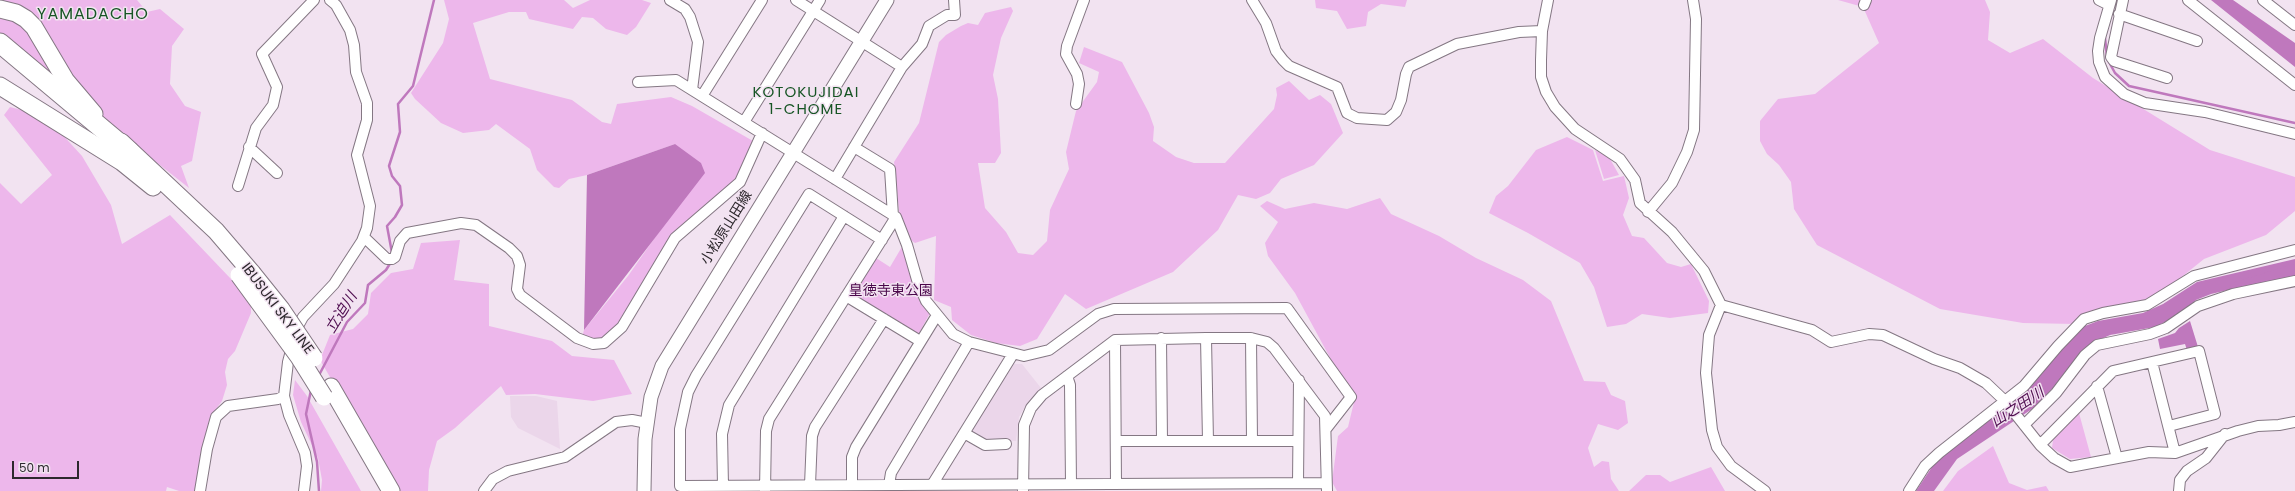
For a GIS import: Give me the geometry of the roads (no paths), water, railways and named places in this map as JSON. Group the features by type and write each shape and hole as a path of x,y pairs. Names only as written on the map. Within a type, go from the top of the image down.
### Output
{"highway":[{"path":"0,43 126,157"},
{"path":"0,59 126,157"}],"main road":[{"path":"0,10 16,13 26,19 34,27 66,81 126,157"},
{"path":"0,86 126,157"},
{"name":"IBUSUKI SKY LINE","path":"126,157 216,231 245,274 281,309 327,392 378,491"},
{"name":"IBUSUKI SKY LINE","path":"327,392 391,491"}],"street":[{"path":"238,186 256,128 273,105 276,87 262,54 314,0"},
{"path":"304,491 307,466 305,453 289,415 284,396 288,362 297,328 303,317 334,284 364,237 370,206 357,156 367,120 367,103 356,72 354,45 350,30 336,5 330,0"},
{"path":"670,0 685,9 690,17 698,42 692,90"},
{"path":"702,96 762,0"},
{"path":"796,0 902,67"},
{"path":"744,122 820,0"},
{"name":"小松原山田線","path":"644,491 645,438 655,380 662,366 887,0"},
{"path":"835,179 902,67 922,44 929,26 941,18 955,15 954,0"},
{"path":"1076,104 1079,84 1077,74 1066,54 1067,46 1084,0"},
{"path":"1252,0 1266,23 1276,51 1283,60 1289,66 1337,87 1347,113 1357,118 1387,120 1396,112 1401,100 1406,74 1409,67 1450,47 1519,32 1542,31"},
{"path":"1548,0 1542,31 1541,77 1555,107 1575,129 1620,159 1633,175 1640,202 1648,212 1672,232 1704,270 1721,305 1709,335 1706,373 1712,430 1717,447 1731,466 1765,491"},
{"path":"1648,212 1672,183 1687,152 1694,130 1696,19 1693,0"},
{"path":"2099,0 2110,3 2098,51 2099,62 2105,77 2124,94 2145,102 2204,112 2295,134"},
{"path":"2123,0 2110,50 2111,57 2114,61 2167,78"},
{"path":"2188,0 2295,85"},
{"path":"2263,0 2295,25"},
{"path":"2119,14 2197,41"},
{"path":"638,82 676,80 895,216"},
{"path":"364,237 387,258 392,259 395,257 400,242 407,233 461,223 476,225 509,248 517,256 520,265 516,288 520,295 577,338 593,344 604,343 622,327 675,238 740,182 762,133"},
{"path":"249,147 277,173"},
{"path":"854,147 890,169 895,216 907,245 921,291 936,315 953,334 969,342 1024,356 1049,350 1098,314 1114,309 1287,308 1351,397 1326,429"},
{"path":"882,240 809,194 700,370 688,392 680,429 680,486 765,488 810,485 932,485 1023,488 1071,484 1116,484 1169,487 1263,487 1298,483 1326,487 1326,429 1323,411 1274,348 1267,342 1251,338 1161,338 1115,340 1036,401 1024,424 1023,488"},
{"path":"723,486 722,434 729,405 844,216"},
{"path":"765,488 766,431 769,419 882,240 895,216"},
{"path":"1909,491 1925,466 1939,452 2006,402 2024,386 2058,346 2084,319 2102,313 2147,305 2194,276 2295,250"},
{"path":"2023,423 2056,393 2085,355 2097,345 2150,334 2166,328 2198,306 2226,297 2295,281"},
{"path":"846,296 920,341"},
{"path":"1721,305 1812,330 1831,342 1869,334 1883,335 1975,375 2006,402 2040,445 2054,458 2070,467 2150,452 2175,453 2225,434 2258,426 2279,425 2295,422"},
{"path":"852,485 852,457 856,447 936,315"},
{"path":"810,485 812,436 815,427 884,319"},
{"path":"1161,338 1162,442"},
{"path":"1206,338 1208,441"},
{"path":"1251,338 1252,442"},
{"path":"1115,340 1116,484"},
{"path":"888,485 891,473 969,342"},
{"path":"2040,445 2113,371 2199,351 2215,414 2169,426"},
{"path":"932,485 1013,354"},
{"path":"2152,362 2175,453"},
{"path":"1067,376 1070,384 1071,484"},
{"path":"1298,483 1299,380"},
{"path":"2097,386 2117,458"},
{"path":"200,491 208,443 216,417 228,406 278,399 284,396"},
{"path":"484,491 493,479 508,470 565,457 616,422 632,420 647,423"},
{"path":"964,433 985,445 1006,444"},
{"path":"2179,491 2180,480 2188,471 2206,458 2225,434"},
{"path":"1116,442 1298,442"}],"water":[{"path":"2211,0 2233,0 2295,43 2295,67"},
{"path":"675,144 701,163 705,173 584,330 587,175"},
{"path":"2295,259 2295,274 2211,294 2196,300 2179,315 2155,327 2110,335 2097,341 2035,407 1957,459 1934,491 1916,491 1932,467 1947,451 2025,392 2072,337 2085,326 2098,321 2143,313 2163,304 2197,282"},
{"path":"2190,321 2198,347 2187,350 2185,344 2160,349 2158,339 2175,333 2179,328"}],"waterway":[{"name":"立迫川","path":"392,253 387,226 395,217 402,205 400,186 392,176 389,166 400,132 398,104 413,86 434,0"},
{"path":"2105,38 2107,57"},
{"path":"2109,62 2115,73 2129,86 2295,123"},
{"name":"立迫川","path":"318,377 347,322 365,303 368,285 386,270 391,262"},
{"name":"山之田川","path":"2237,290 2295,272"},
{"name":"立迫川","path":"311,390 306,414 317,462 319,491"}],"district":[{"name":"YAMADACHO","path":"93,15"},
{"name":"KOTOKUJIDAI 1-CHOME","path":"806,102"}],"park label":[{"name":"皇徳寺東公園","path":"891,291"}]}
